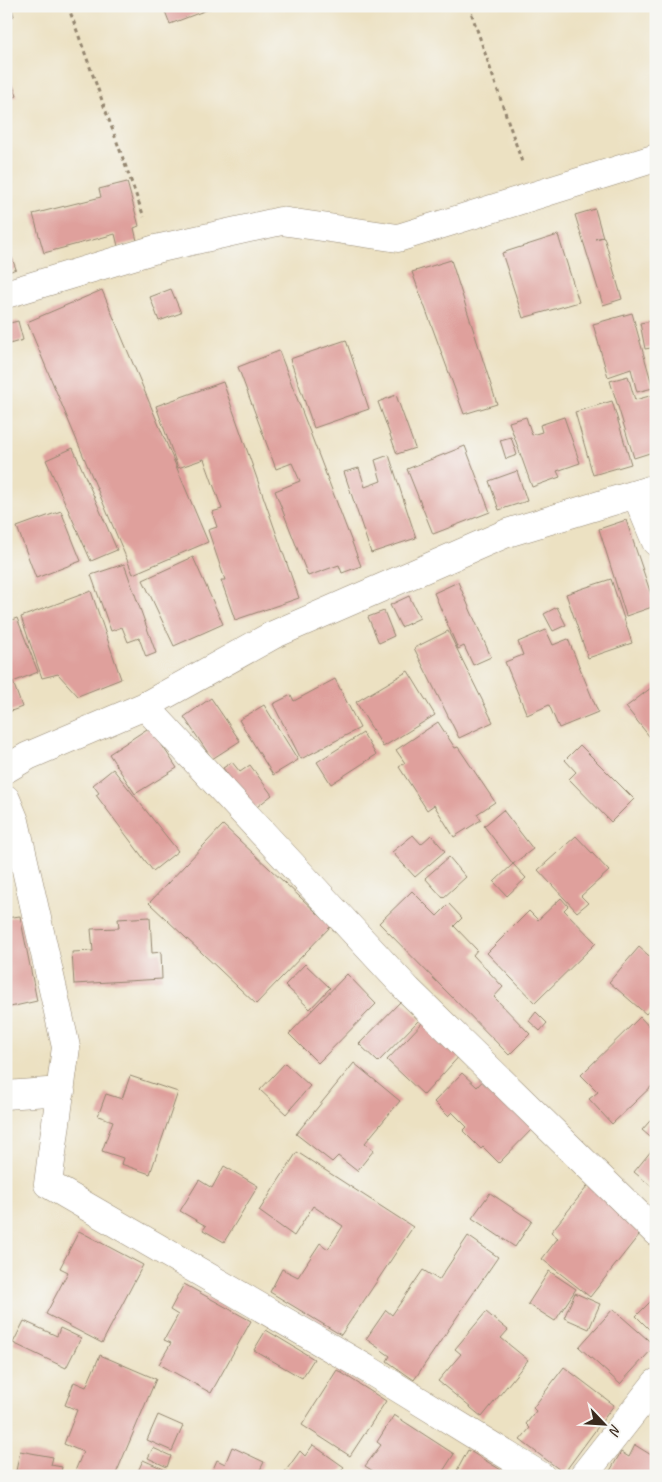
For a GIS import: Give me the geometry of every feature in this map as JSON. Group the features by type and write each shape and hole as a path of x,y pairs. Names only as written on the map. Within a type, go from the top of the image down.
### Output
{"street":[{"path":"6,294 156,249 281,221 398,238 656,158"},
{"path":"6,769 28,756 145,706 273,635 507,533 646,491 656,542"},
{"path":"145,706 408,990 656,1232"},
{"path":"6,799 15,821 66,1046 48,1184 369,1370 541,1476"},
{"path":"6,1095 61,1091"},
{"path":"583,1476 656,1383"}],"path":[{"path":"68,6 156,249"},
{"path":"469,6 534,196"}],"building":[{"path":"6,6 11,6 14,16 6,19"},
{"path":"163,6 217,6 170,24"},
{"path":"6,68 17,96 6,100"},
{"path":"127,182 139,226 134,228 137,241 118,246 115,234 44,253 33,214 101,197 99,189"},
{"path":"595,209 603,237 595,239 604,237 622,299 603,305 575,215"},
{"path":"558,235 579,302 523,318 502,253"},
{"path":"12,258 16,269 6,273 6,260"},
{"path":"451,260 497,404 464,414 412,272"},
{"path":"171,289 181,313 159,321 150,297"},
{"path":"102,290 208,542 133,574 27,322"},
{"path":"632,313 653,388 637,392 631,369 608,377 593,324"},
{"path":"18,321 23,340 6,345 6,324"},
{"path":"652,321 656,347 645,349 640,323"},
{"path":"346,340 369,409 314,428 290,359"},
{"path":"279,351 361,566 342,573 339,565 308,576 275,491 300,481 292,463 276,469 238,367"},
{"path":"628,376 635,400 653,395 656,403 656,451 634,458 610,381"},
{"path":"223,382 299,598 235,620 221,580 225,580 208,530 217,527 212,512 222,509 204,459 178,468 156,406"},
{"path":"396,395 415,448 397,454 378,402"},
{"path":"612,401 631,464 593,475 575,412"},
{"path":"526,417 532,435 542,432 540,425 564,417 580,463 557,471 560,477 532,487 509,422"},
{"path":"511,437 517,455 506,459 500,440"},
{"path":"465,446 490,512 433,534 407,469"},
{"path":"73,448 117,550 91,561 46,460"},
{"path":"389,455 416,538 371,553 344,472 359,468 365,487 381,481 375,460"},
{"path":"517,471 527,501 499,510 489,481"},
{"path":"61,511 81,561 36,578 17,527"},
{"path":"626,520 655,606 626,616 599,529"},
{"path":"193,557 223,624 174,646 143,580"},
{"path":"124,564 156,653 146,657 139,638 128,642 122,627 111,631 91,575"},
{"path":"611,579 632,643 588,658 566,594"},
{"path":"458,582 491,657 473,665 464,646 458,649 434,593"},
{"path":"91,591 121,679 78,696 58,674 42,678 21,617"},
{"path":"409,596 420,618 401,627 390,605"},
{"path":"557,607 566,625 553,631 544,614"},
{"path":"384,611 394,636 379,643 368,617"},
{"path":"17,618 38,672 13,682 22,707 6,713 6,622"},
{"path":"546,630 553,645 568,639 598,712 559,728 549,705 527,715 505,662 523,655 518,642"},
{"path":"448,631 493,722 459,738 414,648"},
{"path":"408,671 435,715 383,747 356,702"},
{"path":"335,679 360,728 301,759 273,704 291,695 294,701"},
{"path":"656,684 656,739 653,741 626,707"},
{"path":"211,698 240,741 212,759 184,717"},
{"path":"264,705 298,760 273,775 239,720"},
{"path":"438,722 455,748 458,747 495,802 477,814 481,820 454,837 434,805 427,810 399,767 405,763 396,750"},
{"path":"150,727 177,768 135,794 109,754"},
{"path":"363,733 376,755 331,784 317,762"},
{"path":"580,745 634,799 611,822 569,779 576,772 565,760"},
{"path":"232,762 240,772 250,765 272,795 253,810 223,768"},
{"path":"113,769 178,851 153,871 96,795 99,793 93,785"},
{"path":"503,810 533,849 513,864 484,826"},
{"path":"223,825 331,926 256,1004 149,903"},
{"path":"413,835 421,844 431,835 445,851 415,877 392,852"},
{"path":"576,836 609,871 581,896 588,903 577,912 538,870"},
{"path":"449,857 466,877 443,898 425,878"},
{"path":"513,864 526,878 507,896 494,882"},
{"path":"412,891 437,916 449,904 462,918 454,926 477,950 473,955 503,987 494,997 530,1034 509,1055 379,923"},
{"path":"561,898 568,906 564,910 596,943 535,1003 487,953 529,911 538,920"},
{"path":"20,916 37,1001 6,1008 6,918"},
{"path":"150,917 152,953 161,952 162,979 74,984 72,952 93,951 91,929 119,928 118,919"},
{"path":"639,947 656,962 656,1003 646,1014 609,982"},
{"path":"305,964 330,988 310,1009 285,985"},
{"path":"347,974 376,1004 318,1063 289,1034"},
{"path":"401,1001 420,1019 378,1062 359,1044"},
{"path":"536,1012 547,1023 540,1031 529,1021"},
{"path":"640,1017 656,1034 656,1082 612,1124 589,1099 598,1092 581,1075"},
{"path":"426,1019 462,1053 424,1095 387,1060"},
{"path":"285,1063 310,1086 286,1114 260,1090"},
{"path":"354,1063 400,1101 365,1143 374,1150 357,1171 338,1156 332,1162 296,1134"},
{"path":"462,1073 477,1087 486,1077 536,1125 499,1163 463,1131 467,1127 452,1112 448,1116 434,1102"},
{"path":"130,1076 178,1092 150,1174 121,1164 123,1158 102,1151 113,1121 98,1116 106,1094 122,1099"},
{"path":"656,1114 656,1142 642,1130"},
{"path":"656,1145 656,1180 651,1186 634,1172"},
{"path":"297,1152 413,1227 341,1335 270,1292 282,1269 298,1277 320,1243 328,1249 343,1226 313,1206 294,1236 259,1211"},
{"path":"224,1166 258,1186 224,1242 203,1230 206,1226 180,1211 199,1180 212,1188"},
{"path":"591,1182 646,1226 590,1297 542,1259 558,1238 551,1232"},
{"path":"490,1193 532,1221 515,1247 472,1218"},
{"path":"79,1231 143,1265 102,1343 46,1314 68,1272 60,1268"},
{"path":"468,1236 498,1257 414,1380 387,1361 390,1356 366,1339 386,1310 392,1315 423,1270 439,1280"},
{"path":"549,1271 576,1289 555,1321 528,1304"},
{"path":"184,1284 251,1321 211,1393 159,1364 171,1343 164,1340 178,1315 170,1310"},
{"path":"575,1293 600,1304 589,1329 564,1318"},
{"path":"656,1296 656,1336 636,1316"},
{"path":"613,1309 655,1346 620,1384 579,1347"},
{"path":"486,1312 508,1330 501,1338 528,1360 482,1417 438,1381 461,1354 455,1349"},
{"path":"24,1321 57,1336 60,1328 81,1338 66,1368 13,1343"},
{"path":"266,1330 314,1359 302,1378 254,1350"},
{"path":"100,1355 156,1379 115,1476 86,1476 75,1471 83,1452 64,1444 77,1410 65,1405 74,1382 86,1387"},
{"path":"564,1367 614,1405 564,1473 520,1440 530,1428 526,1424 536,1411 533,1408"},
{"path":"337,1370 386,1401 350,1456 302,1425"},
{"path":"158,1415 183,1426 172,1451 147,1440"},
{"path":"394,1415 454,1454 440,1476 381,1476 365,1466 381,1445 377,1442"},
{"path":"313,1445 344,1467 338,1476 282,1476 300,1451 305,1456"},
{"path":"635,1445 656,1458 656,1476 607,1476 621,1452 629,1457"},
{"path":"232,1447 264,1462 257,1476 210,1476 217,1460 225,1464"},
{"path":"153,1448 171,1456 167,1467 148,1458"},
{"path":"468,1450 511,1476 454,1476"},
{"path":"20,1451 53,1457 51,1465 62,1467 60,1476 15,1476"},
{"path":"143,1460 168,1471 166,1476 136,1476"}]}
